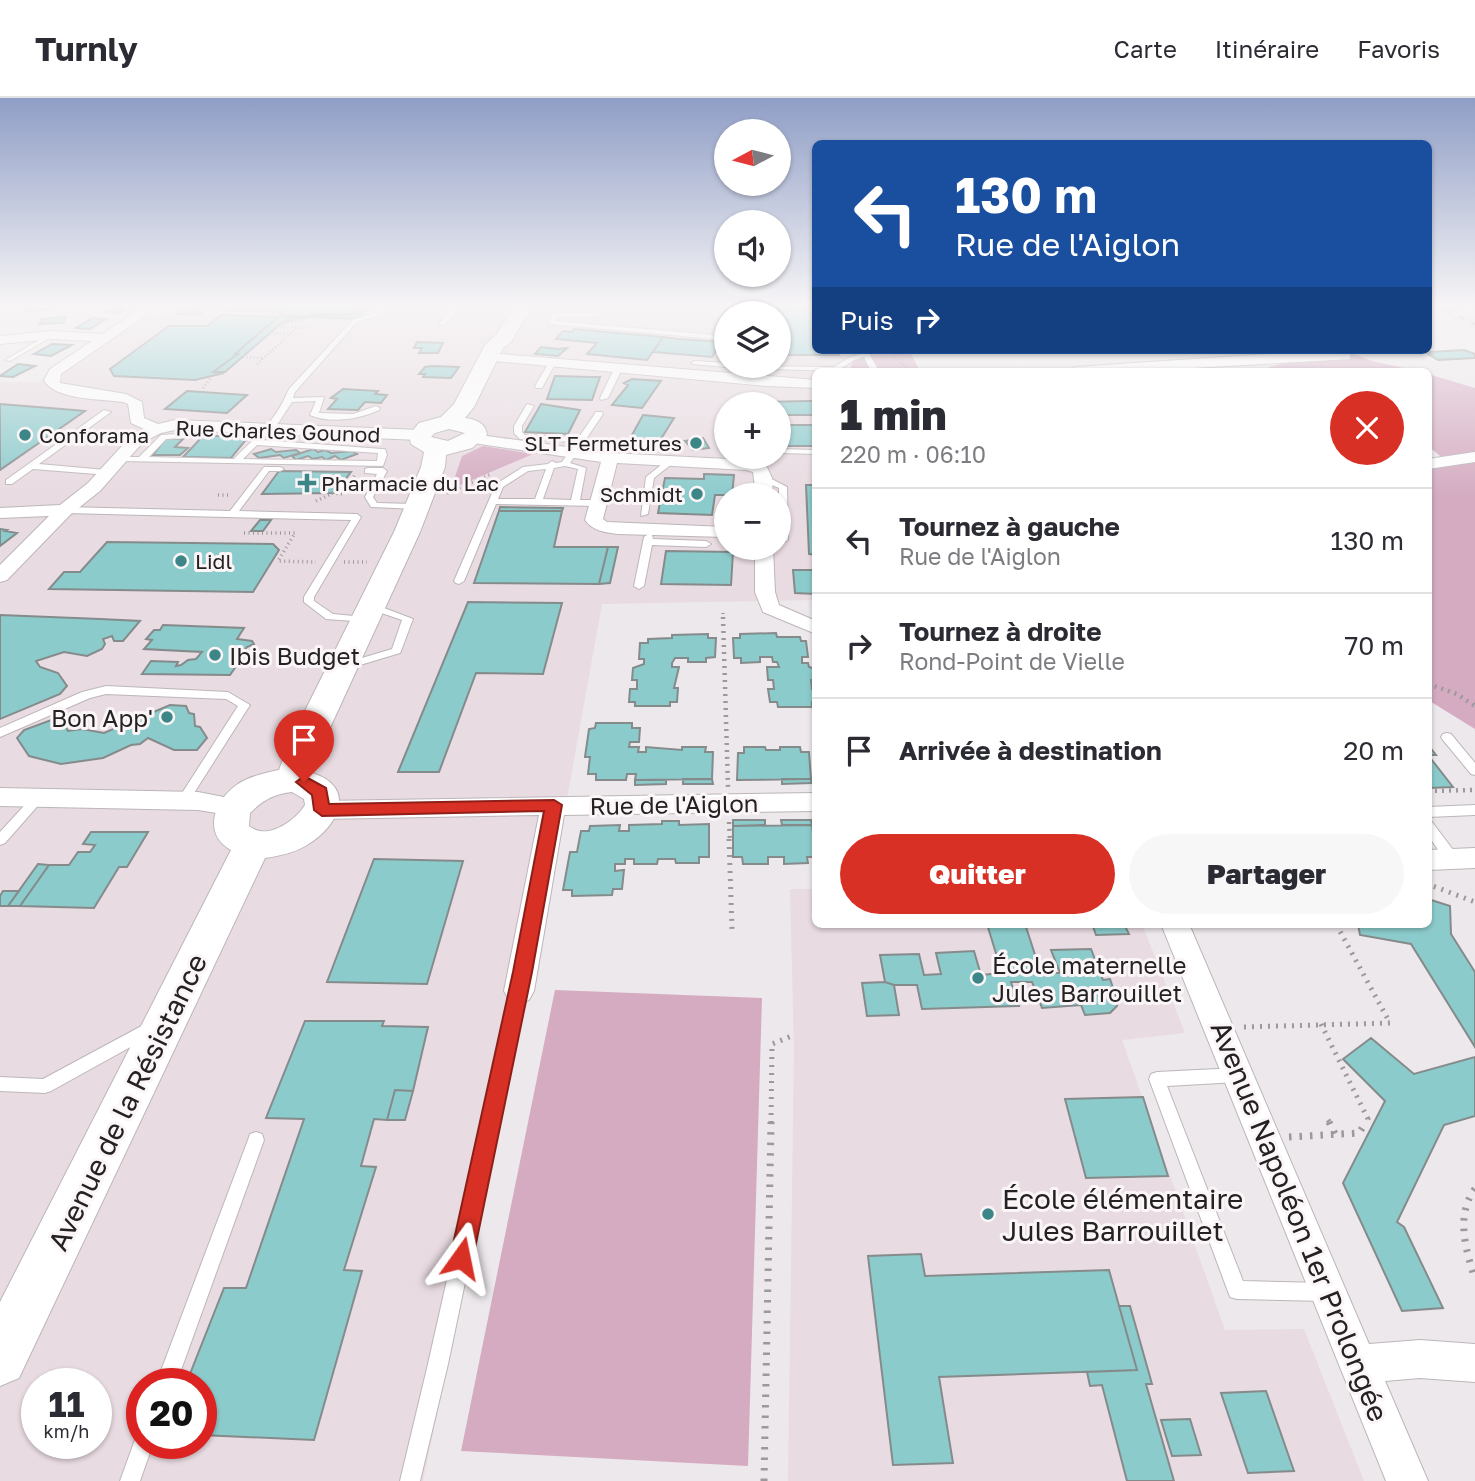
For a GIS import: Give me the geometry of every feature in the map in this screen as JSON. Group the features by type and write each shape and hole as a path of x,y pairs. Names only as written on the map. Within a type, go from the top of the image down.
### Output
{"main road":[{"path":"292,780 306,743 411,519 416,524 432,499 448,436 489,369"},
{"path":"292,780 314,786 323,801 322,810 316,820 296,836 267,845 239,840 231,831 229,819 235,807 260,787 292,780"},
{"name":"Avenue de la Résistance","path":"0,1359 253,844"}],"street":[{"path":"60,369 51,380 54,386 63,390 126,398 135,402 136,420 156,429"},
{"path":"614,369 812,384"},
{"name":"Rue Charles Gounod","path":"0,576 106,473 136,439 156,429 175,425 204,424 448,436 610,458 668,463 714,462"},
{"path":"1432,463 1475,457"},
{"path":"610,458 594,520 601,526 714,531"},
{"path":"0,513 65,510"},
{"path":"767,560 765,592 770,608 784,617 812,627"},
{"path":"0,797 183,801 235,807"},
{"name":"Rue de l'Aiglon","path":"322,810 812,802"},
{"path":"519,991 554,805"},
{"name":"Avenue Napoléon 1er Prolongée","path":"1177,928 1407,1481"},
{"path":"1359,1364 1420,1359 1475,1363"}],"lane":[{"path":"236,461 270,428 288,406 291,396 314,369"},
{"path":"539,386 548,369"},
{"path":"604,398 618,369"},
{"path":"280,393 321,399 314,415 353,417 365,415 376,408"},
{"path":"530,406 519,426 519,433 523,437 573,452 582,468 575,502"},
{"path":"9,482 107,412"},
{"path":"459,581 499,485 526,469 552,463 573,452 599,414"},
{"path":"142,459 164,437 194,435 204,424"},
{"path":"119,459 380,464 383,455 382,451 253,442"},
{"path":"791,452 812,452"},
{"path":"538,502 552,463"},
{"path":"639,586 647,529 650,477 668,463"},
{"path":"31,467 106,473"},
{"path":"233,514 267,469 383,471 369,501 411,519"},
{"path":"492,501 597,503"},
{"path":"65,510 357,517 309,597 309,602 316,610 330,617 368,613 408,619 396,651 342,667"},
{"path":"647,529 706,544"},
{"path":"0,733 86,695 106,690 228,696 244,705 183,801"},
{"path":"1447,737 1475,771"},
{"path":"0,840 37,798"},
{"path":"1432,812 1475,810"},
{"path":"1432,831 1452,859"},
{"path":"410,1481 519,991"},
{"path":"0,1084 45,1086 167,1019"},
{"path":"1239,1075 1157,1079 1237,1290 1328,1292"},
{"path":"172,1368 256,1140"},
{"path":"130,1481 138,1459"}],"path":[{"path":"203,388 210,379"},
{"path":"314,502 331,494"},
{"path":"244,533 295,533 278,561 363,562"},
{"path":"723,613 728,790"},
{"path":"1432,685 1457,694 1475,706"},
{"path":"1432,791 1475,790"},
{"path":"729,814 732,929"},
{"path":"1432,885 1475,902"},
{"path":"1220,1027 1390,1023 1338,928"},
{"path":"1264,1138 1359,1133 1368,1119 1321,1024"},
{"path":"764,1481 772,1044 794,1035"},
{"path":"1328,1120 1335,1134"},
{"path":"1475,1189 1468,1198 1463,1244 1475,1279"}],"shaded area":[{"path":"61,369 714,369 714,378 791,378 791,369 812,369 812,600 602,604 563,821 423,1481 0,1481 0,382 39,382"},
{"path":"1432,375 1475,388 1475,729 1432,702 1432,468 1451,465 1432,449"},
{"path":"483,446 533,454 451,489 462,456"},
{"name":"École élémentaire Jules Barrouillet","path":"790,889 812,889 812,928 1144,928 1185,1033 1122,1040 1225,1330 1304,1329 1364,1481 788,1481 794,1049"},
{"path":"555,990 762,998 748,1466 461,1451"}],"building":[{"path":"11,369 30,369 13,377 0,376"},
{"path":"110,369 218,369 213,372 224,373 195,380 114,376"},
{"path":"218,369 229,369 225,372 213,372"},
{"path":"424,369 458,369 451,378 423,377 425,374 419,374"},
{"path":"555,376 600,377 592,400 547,399"},
{"path":"632,379 661,381 642,408 612,405 628,385 624,383"},
{"path":"343,389 378,391 375,394 387,395 381,403 365,402 358,410 328,409 337,399 331,398"},
{"path":"187,391 247,395 227,413 165,409"},
{"path":"791,401 812,401 812,415 791,415"},
{"name":"Conforama","path":"0,404 74,410 85,411 0,470"},
{"path":"541,404 580,410 568,434 525,432"},
{"path":"643,415 674,418 656,447 627,444"},
{"path":"791,425 812,425 812,446 791,446"},
{"path":"203,436 249,436 231,458 183,457"},
{"path":"166,438 183,439 175,447 188,448 180,455 153,455"},
{"name":"SLT Fermetures","path":"703,438 709,448 693,450 685,441"},
{"path":"271,449 276,452 296,450 300,453 284,458 280,455 259,458 254,454"},
{"path":"313,449 331,453 352,451 357,454 341,460 335,456 326,460 308,456 296,460 292,456"},
{"path":"279,471 351,472 335,493 262,494"},
{"name":"Schmidt","path":"704,474 734,475 733,483 714,483 712,515 658,513 665,478 704,479"},
{"path":"806,485 812,485 812,554 809,554"},
{"path":"500,507 563,508 562,511 499,511"},
{"path":"499,511 562,511 554,547 608,547 599,584 474,583"},
{"path":"260,520 271,520 263,531 251,531"},
{"path":"0,529 7,530 5,531 17,533 0,546"},
{"name":"Lidl","path":"107,542 273,544 279,550 253,592 49,589 64,572 80,572"},
{"path":"608,547 618,547 610,583 599,584"},
{"path":"666,551 714,552 714,560 733,560 731,585 661,584"},
{"path":"793,570 812,570 812,594 795,593"},
{"path":"468,602 562,603 543,674 476,673 439,772 398,772"},
{"path":"0,615 140,621 123,641 114,641 112,636 103,639 105,644 102,649 87,656 64,652 36,661 40,667 58,673 67,686 60,694 0,719"},
{"path":"163,625 244,628 237,639 252,641 254,644 243,652 246,652 230,675 142,674 151,661 178,662 176,666 196,659 202,652 144,649 152,640 146,639"},
{"path":"776,633 777,637 800,637 801,641 806,641 808,657 802,657 802,663 808,663 812,668 812,707 778,707 777,702 770,702 768,689 774,689 773,680 768,680 767,667 779,667 777,662 773,662 772,657 760,657 760,662 741,663 741,658 734,658 733,638 740,638 740,634"},
{"path":"708,634 708,638 716,638 715,657 706,658 706,662 688,662 688,658 675,658 672,663 672,667 679,667 674,688 678,688 677,702 670,702 670,706 635,706 635,702 629,702 630,689 637,689 637,680 632,680 633,668 644,664 644,659 639,659 640,643 648,643 648,639 672,638 672,635"},
{"path":"170,705 186,706 189,713 194,714 195,726 200,727 207,738 197,750 174,750 148,738 140,744 131,745 103,758 61,764 29,756 17,738 24,730 54,719 68,720 65,725 68,731 82,729 104,733"},
{"path":"596,723 632,723 632,728 640,728 639,742 630,742 629,747 639,747 638,752 646,752 646,747 682,750 682,747 706,747 705,752 713,752 712,779 635,780 636,774 627,774 626,780 596,780 596,774 588,774 590,757 585,757 589,729 595,728"},
{"path":"744,747 780,750 780,747 800,747 801,752 809,752 811,779 737,780 738,753 744,753"},
{"path":"1432,760 1453,787 1432,788"},
{"path":"683,779 712,779 713,784 683,784"},
{"path":"782,779 811,779 811,783 782,784"},
{"path":"635,780 666,780 666,784 635,785"},
{"path":"733,820 765,820 765,825 733,826"},
{"path":"781,820 811,820 812,825 782,825"},
{"path":"662,821 679,821 679,825 709,824 709,857 699,857 699,863 676,863 675,859 658,859 657,864 634,864 634,859 625,859 625,864 615,864 615,871 624,870 622,889 613,889 612,895 572,896 572,890 563,890 570,852 577,852 581,831 589,831 590,826 620,825 619,831 629,831 629,825 662,824"},
{"path":"812,825 812,857 807,857 808,863 784,864 784,857 768,857 768,864 743,864 742,857 733,857 733,826"},
{"path":"91,832 148,832 127,867 119,867 94,908 20,906 49,865 69,865 78,852 90,852 95,845 83,844"},
{"path":"374,859 463,861 427,984 327,982"},
{"path":"38,864 49,865 20,906 8,906"},
{"path":"3,891 19,891 8,906 0,906"},
{"path":"1432,900 1450,906 1451,934 1475,972 1475,1047 1411,944 1360,935 1359,928 1432,928"},
{"path":"988,928 1026,928 1041,973 1060,973 1051,950 1091,949 1103,980 1110,979 1117,1006 1110,1013 1085,1015 1081,1005 1042,1008 1032,982 1011,982 1019,1006 922,1009 917,985 894,985 885,982 880,955 919,954 924,975 941,974 936,953 974,951 981,975 1002,973"},
{"path":"1093,928 1126,928 1129,934 1096,935"},
{"path":"885,982 894,985 899,1015 867,1016 862,983"},
{"path":"305,1021 384,1021 382,1026 428,1027 413,1091 395,1090 387,1120 374,1119 361,1166 376,1167 344,1270 362,1271 314,1440 217,1436 217,1368 192,1368 224,1288 246,1288 304,1119 266,1118"},
{"path":"1371,1038 1414,1074 1475,1057 1475,1116 1444,1125 1397,1222 1404,1227 1443,1308 1402,1311 1343,1183 1385,1101 1343,1059"},
{"path":"395,1090 413,1091 405,1120 387,1120"},
{"path":"1143,1097 1168,1176 1086,1178 1065,1099"},
{"path":"921,1254 925,1276 1109,1270 1137,1370 939,1377 953,1463 893,1465 868,1256"},
{"path":"1119,1306 1130,1306 1152,1384 1146,1384 1174,1481 1127,1481 1102,1385 1090,1386 1087,1372 1137,1370"},
{"path":"1266,1391 1294,1471 1248,1473 1221,1393"},
{"path":"1190,1419 1201,1455 1172,1456 1161,1420"}],"place":[{"name":"Conforama","path":"25,435"},
{"name":"SLT Fermetures","path":"696,443"},
{"name":"Pharmacie du Lac","path":"307,483"},
{"name":"Schmidt","path":"697,494"},
{"name":"Lidl","path":"181,561"},
{"name":"Ibis Budget","path":"215,655"},
{"name":"Bon App'","path":"167,717"},
{"name":"École maternelle Jules Barrouillet","path":"978,978"},
{"name":"École élémentaire Jules Barrouillet","path":"988,1214"}],"route":[{"path":"304,782 320,792 322,810 554,805 530,935 461,1258"}]}
